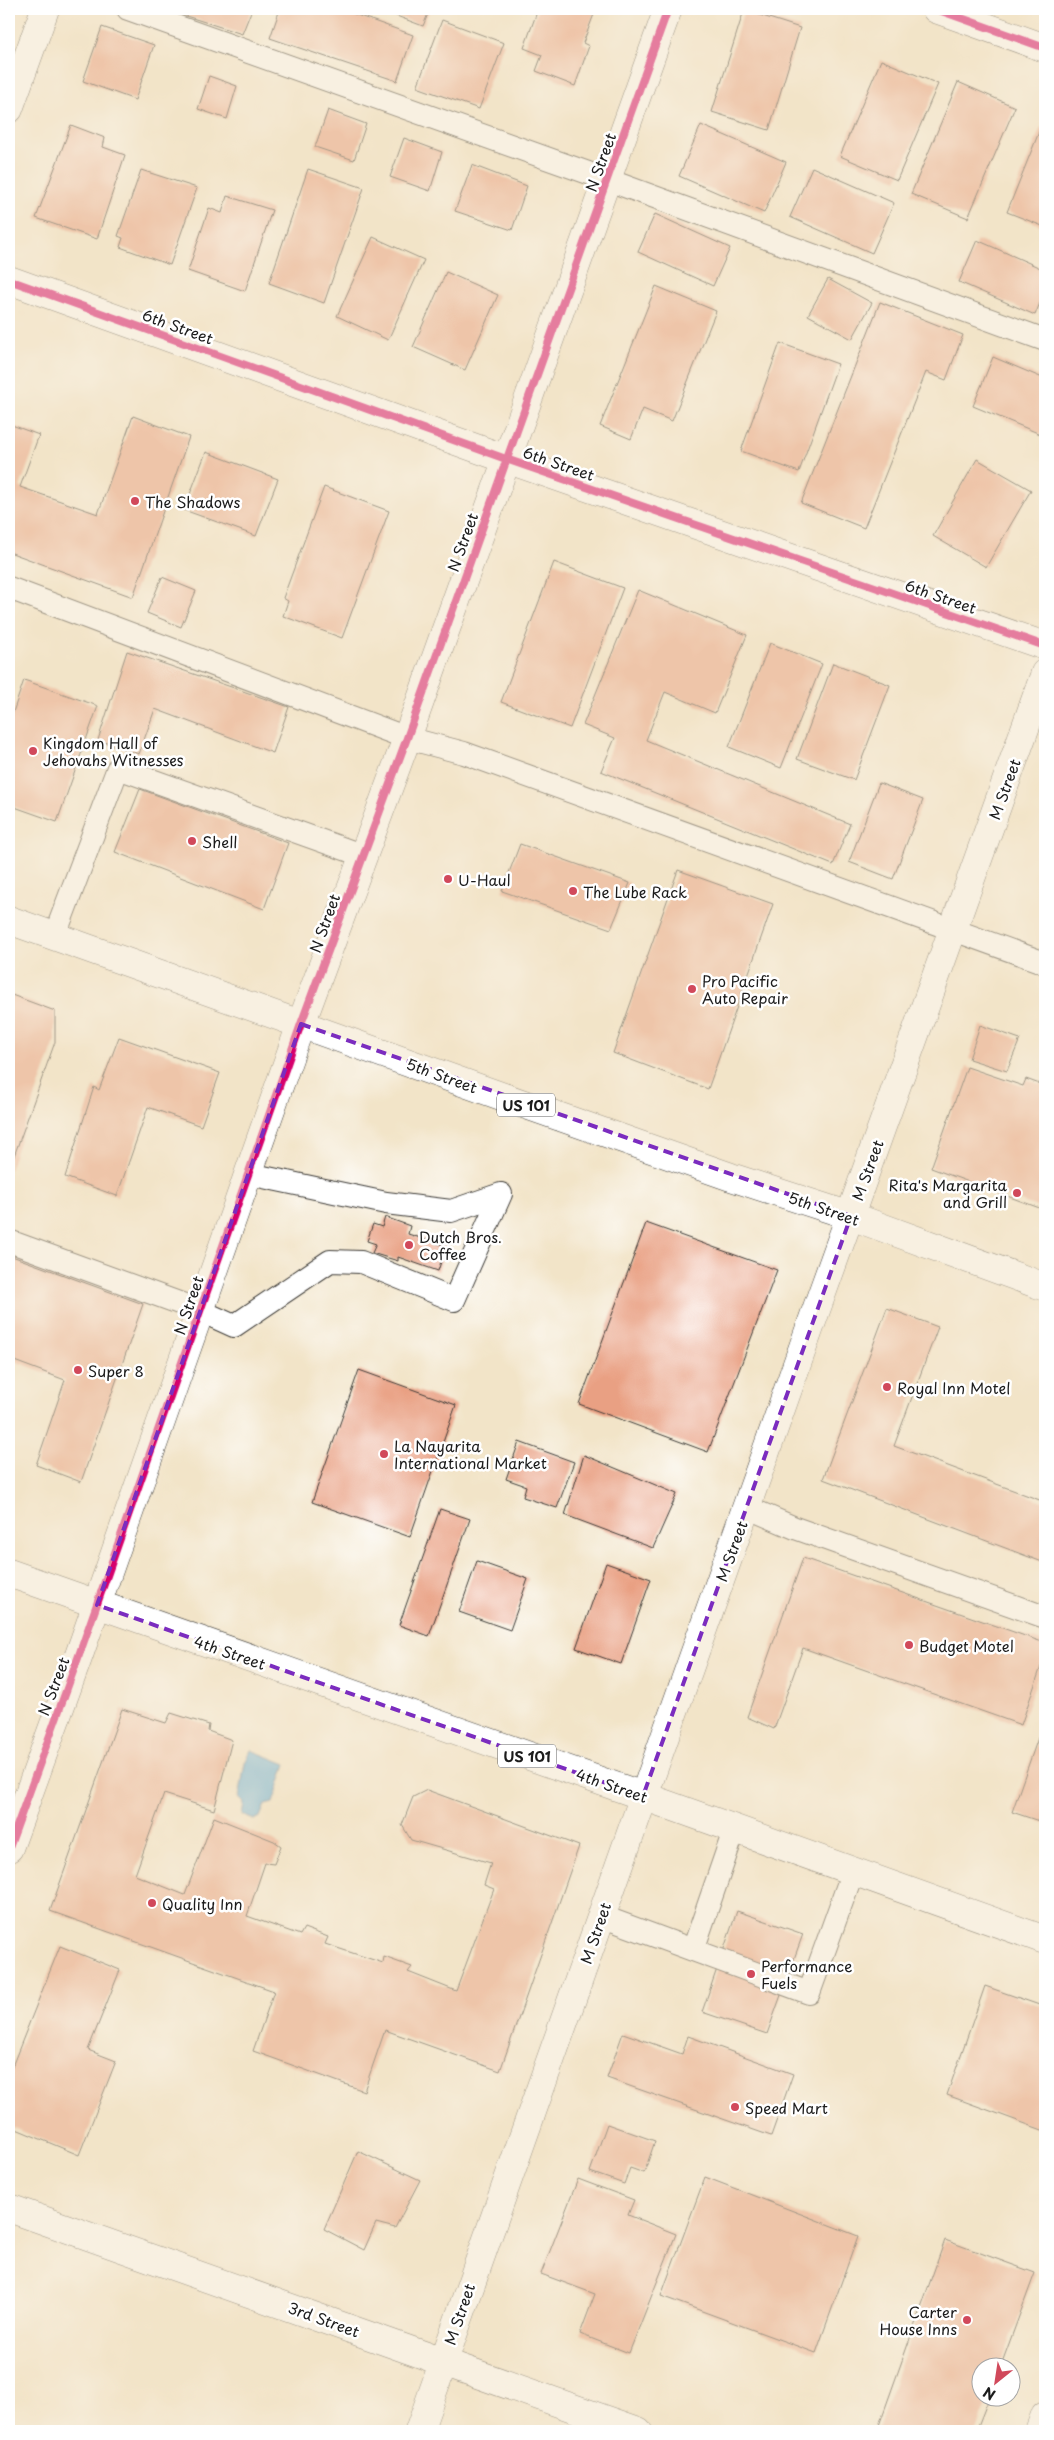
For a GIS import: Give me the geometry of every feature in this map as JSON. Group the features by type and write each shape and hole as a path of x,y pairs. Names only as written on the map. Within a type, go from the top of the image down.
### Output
{"main road":[{"path":"9,109 45,9"},
{"name":"N Street","path":"9,1848 201,1311 301,1024 407,738 668,9"},
{"path":"936,9 978,16 1045,48"},
{"name":"6th Street","path":"9,280 506,459 1045,646"},
{"name":"M Street","path":"419,2431 643,1796 1045,673"},
{"name":"5th Street","path":"9,920 731,1177 851,1216 1045,1287"},
{"name":"4th Street","path":"9,1573 735,1828 1045,1940"},
{"name":"3rd Street","path":"9,2208 638,2431"},
{"path":"1039,2431 1045,2414"}],"lane":[{"path":"128,9 608,180 1045,340"},
{"path":"9,588 407,738 464,753 1045,963"},
{"path":"55,935 118,768 364,856"},
{"path":"9,1241 201,1311 234,1326 330,1261 361,1262 454,1300 501,1194 451,1212 386,1203 249,1174"},
{"path":"746,1508 795,1528 1045,1617"},
{"path":"692,1950 735,1828"},
{"path":"601,1916 809,1993 853,1871"}],"highlighted area":[{"path":"301,1024 851,1216 643,1796 97,1605"}],"water":[{"path":"251,1750 286,1764 273,1803 265,1805 260,1817 254,1820 242,1815 244,1803 239,1798 245,1763"}],"building":[{"path":"179,9 252,9 242,34 177,13"},
{"path":"280,9 340,9 413,35 397,81 270,38"},
{"path":"378,9 430,9 423,26"},
{"path":"538,9 596,9 583,43 589,46 575,86 536,71 542,55 524,48"},
{"path":"744,10 800,28 769,130 712,112"},
{"path":"442,20 504,43 479,109 417,87"},
{"path":"102,27 154,45 135,100 83,81"},
{"path":"881,60 938,84 897,180 840,156"},
{"path":"209,76 237,86 227,119 198,109"},
{"path":"958,82 1015,107 968,218 911,194"},
{"path":"328,110 366,124 354,160 315,147"},
{"path":"71,125 105,138 103,147 125,155 97,239 36,218"},
{"path":"701,125 786,162 764,213 679,176"},
{"path":"1041,127 1045,128 1045,227 1007,212"},
{"path":"404,138 442,152 430,191 390,177"},
{"path":"472,165 527,186 512,230 455,211"},
{"path":"812,167 894,203 872,253 790,217"},
{"path":"308,169 364,188 324,303 269,283"},
{"path":"141,170 197,188 170,265 120,247 123,238 118,236"},
{"path":"227,196 272,210 245,291 188,271 209,208 222,213"},
{"path":"655,214 730,248 713,286 638,252"},
{"path":"373,237 424,260 388,340 337,316"},
{"path":"977,240 1045,270 1045,291 1035,315 959,282"},
{"path":"446,272 498,295 465,370 413,347"},
{"path":"828,279 872,303 852,339 808,315"},
{"path":"656,286 716,311 672,421 643,409 631,439 600,426"},
{"path":"880,302 963,335 946,380 926,372 864,528 801,503"},
{"path":"780,343 838,364 799,472 741,451"},
{"path":"993,357 1045,379 1045,436 973,406"},
{"name":"The Shadows","path":"133,416 189,437 133,597 9,552 9,424 39,435 20,487 98,514"},
{"path":"206,452 278,479 256,536 184,510"},
{"path":"977,459 1031,490 986,567 933,536"},
{"path":"324,487 389,511 342,638 283,616 288,601 283,598"},
{"path":"554,562 623,588 570,728 501,702"},
{"path":"162,577 196,591 181,627 147,613"},
{"path":"638,590 747,635 715,713 665,692 646,740 850,824 833,865 601,771 615,738 583,725"},
{"path":"770,643 822,664 781,768 729,747"},
{"path":"127,651 289,707 273,753 155,709 139,754 98,740"},
{"path":"833,663 890,685 854,780 797,759"},
{"path":"24,680 98,706 57,822 9,805 9,724"},
{"path":"879,783 923,800 893,879 849,862"},
{"path":"140,789 288,843 264,909 115,852"},
{"path":"520,844 630,883 611,929 502,891"},
{"path":"678,870 773,904 708,1089 613,1053"},
{"path":"9,994 55,1011 55,1042 9,1170"},
{"path":"980,1025 1020,1039 1007,1071 969,1059"},
{"path":"119,1037 220,1073 201,1126 148,1107 117,1196 65,1177 94,1087 99,1090"},
{"path":"967,1067 1023,1086 1026,1079 1045,1086 1045,1210 931,1168"},
{"name":"Dutch Bros. Coffee","path":"385,1217 410,1226 408,1234 446,1246 438,1271 398,1257 398,1261 372,1253 376,1244 367,1241 373,1224 382,1227"},
{"path":"646,1223 777,1270 708,1452 579,1404"},
{"name":"Super 8","path":"9,1255 143,1304 81,1482 36,1465 65,1380 9,1359"},
{"name":"Royal Inn Motel","path":"887,1308 938,1327 894,1446 1045,1502 1045,1563 823,1479"},
{"name":"La Nayarita International Market","path":"359,1370 456,1405 410,1537 312,1502"},
{"path":"519,1442 574,1462 557,1508 523,1497 526,1486 506,1479"},
{"path":"584,1455 677,1494 653,1548 565,1515"},
{"path":"440,1509 470,1519 429,1636 399,1625"},
{"name":"Budget Motel","path":"803,1558 1045,1643 1045,1655 1021,1725 803,1648 774,1729 747,1717"},
{"path":"477,1561 528,1579 510,1630 459,1612"},
{"path":"606,1563 651,1579 621,1664 576,1648"},
{"name":"Quality Inn","path":"122,1709 166,1723 171,1713 209,1725 208,1731 232,1740 214,1810 164,1794 135,1875 185,1895 214,1817 274,1841 281,1846 274,1864 265,1863 247,1916 300,1935 304,1928 328,1937 325,1944 383,1963 384,1957 412,1967 408,1972 456,1991 494,1889 484,1885 491,1863 411,1840 402,1825 413,1797 427,1790 579,1846 500,2071 385,2030 364,2091 253,2051 274,1991 50,1911"},
{"path":"1045,1718 1045,1823 1012,1812"},
{"path":"737,1911 803,1934 767,2034 702,2012"},
{"path":"60,1946 120,1970 88,2050 116,2061 79,2155 9,2126 9,2074"},
{"path":"985,1986 1045,2007 1045,2131 947,2095"},
{"name":"Speed Mart","path":"623,2033 682,2054 688,2036 793,2074 771,2136 607,2078"},
{"path":"607,2124 655,2141 644,2173 630,2168 624,2184 590,2172"},
{"path":"358,2151 420,2180 395,2228 376,2223 364,2250 324,2229"},
{"path":"705,2177 858,2236 816,2353 661,2296"},
{"path":"578,2179 634,2200 628,2215 676,2234 629,2353 580,2334 595,2294 541,2274"},
{"name":"Carter House Inns","path":"945,2240 1035,2273 1004,2358 972,2358 972,2408 985,2408 976,2431 877,2431"}],"cycle path":[{"path":"9,1848 78,1658 301,1024 407,738 668,9"},
{"path":"936,9 1045,48"},
{"path":"9,280 506,459 1045,646"}],"place":[{"name":"The Shadows","path":"135,501"},
{"name":"Kingdom Hall of Jehovahs Witnesses","path":"33,751"},
{"name":"Shell","path":"192,841"},
{"name":"U-Haul","path":"448,879"},
{"name":"The Lube Rack","path":"573,891"},
{"name":"Pro Pacific Auto Repair","path":"692,989"},
{"name":"Rita's Margarita and Grill","path":"1017,1193"},
{"name":"Dutch Bros. Coffee","path":"409,1245"},
{"name":"Super 8","path":"78,1370"},
{"name":"Royal Inn Motel","path":"887,1387"},
{"name":"La Nayarita International Market","path":"384,1454"},
{"name":"Budget Motel","path":"909,1645"},
{"name":"Quality Inn","path":"152,1903"},
{"name":"Performance Fuels","path":"751,1974"},
{"name":"Speed Mart","path":"735,2107"},
{"name":"Carter House Inns","path":"967,2320"}]}
